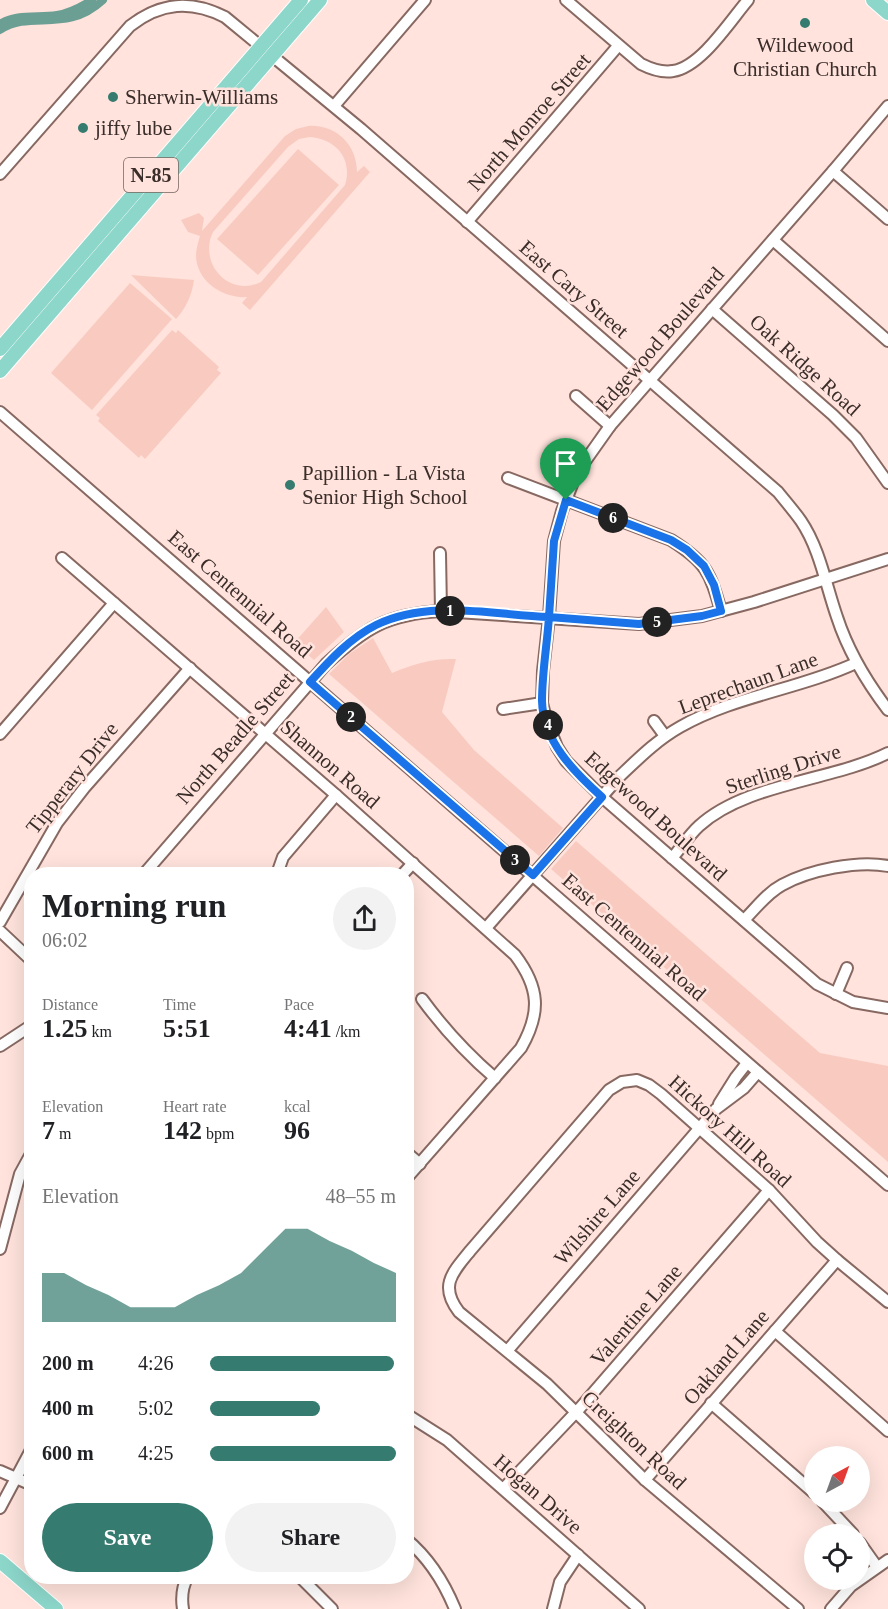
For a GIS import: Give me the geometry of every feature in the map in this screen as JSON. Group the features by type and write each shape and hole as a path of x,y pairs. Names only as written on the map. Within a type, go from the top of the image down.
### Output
{"main road":[{"name":"N-85","path":"0,371 267,51 301,0"},
{"name":"N-85","path":"0,349 267,51 320,0"},
{"path":"873,0 888,13"},
{"path":"0,1561 24,1582"},
{"path":"27,1584 56,1609"}],"street":[{"path":"334,106 425,0"},
{"path":"566,0 641,64 652,69 672,71 681,69 698,58 748,0"},
{"name":"East Cary Street","path":"1,171 130,26 152,11 173,5 194,4 218,13 334,106 778,492 802,522 814,547 837,619 856,663 888,710"},
{"name":"North Monroe Street","path":"468,222 618,46"},
{"name":"Edgewood Boulevard","path":"888,106 610,426 576,474 554,541 542,703 551,735 566,761 602,797 817,984 853,1002 888,1008"},
{"path":"833,171 888,219"},
{"path":"773,240 888,341"},
{"name":"Oak Ridge Road","path":"712,309 833,415 856,438 888,483"},
{"path":"576,396 610,426"},
{"name":"East Centennial Road","path":"0,412 888,1185"},
{"path":"508,478 671,540 687,550 704,566 714,585 721,611"},
{"path":"440,553 441,610"},
{"name":"Shannon Road","path":"63,558 413,863 515,955 525,968 536,1001 531,1030 521,1048 414,1170"},
{"name":"North Beadle Street","path":"150,867 310,682 351,641 374,626 402,615 441,610 639,624 702,616 888,559"},
{"path":"0,734 114,603"},
{"name":"Leprechaun Lane","path":"486,928 642,754 665,736 703,716 826,676 856,663"},
{"name":"Tipperary Drive","path":"32,867 57,823 85,787 190,668"},
{"path":"503,709 542,703"},
{"path":"654,721 665,736"},
{"name":"Sterling Drive","path":"672,858 699,827 717,813 739,801 888,753"},
{"path":"279,867 283,857 336,795"},
{"path":"409,867 413,863"},
{"path":"744,920 767,895 782,885 825,870 851,865 888,866"},
{"name":"Tipperary Drive","path":"0,922 24,880"},
{"path":"0,931 24,954"},
{"path":"836,994 847,968"},
{"path":"422,999 469,1056 495,1078"},
{"path":"0,1046 24,1030"},
{"name":"Wilshire Lane","path":"508,1350 716,1109 747,1062"},
{"name":"Wilshire Lane","path":"716,1109 744,1088 758,1072"},
{"name":"Hickory Hill Road","path":"449,1294 450,1279 457,1267 609,1090 622,1082 637,1080 649,1085 700,1127 770,1190 817,1242 888,1302"},
{"path":"414,1159 420,1164"},
{"path":"0,1249 18,1182 24,1169"},
{"name":"Valentine Lane","path":"504,1488 577,1412 770,1190"},
{"name":"Oakland Lane","path":"645,1480 837,1260"},
{"name":"Creighton Road","path":"449,1294 459,1312 508,1350 577,1412 645,1480 798,1609"},
{"path":"775,1331 888,1431"},
{"path":"711,1403 804,1484"},
{"name":"Hogan Drive","path":"414,1419 447,1440 504,1488 639,1609"},
{"path":"0,1508 24,1464"},
{"path":"0,1471 24,1482"},
{"path":"833,1512 844,1524"},
{"path":"414,1545 435,1570 455,1609"},
{"path":"553,1609 560,1582 578,1555"},
{"path":"870,1557 877,1567"},
{"path":"831,1609 852,1586 888,1560"},
{"path":"183,1584 183,1609"},
{"path":"307,1584 332,1609"}],"shaded area":[{"path":"318,126 335,132 349,145 356,162 357,172 364,166 370,172 250,310 242,303 247,297 229,295 206,280 197,264 196,253 200,236 188,232 181,220 199,213 204,218 202,231 285,136 296,129","holes":["310,137 335,146 344,159 347,167 345,185 261,282 249,286 238,285 219,275 210,255 209,244 213,232 288,147 299,139"]},
{"path":"298,149 339,185 258,275 217,239"},
{"path":"131,275 194,280 188,301 176,319"},
{"path":"130,283 172,319 92,410 51,373"},
{"path":"172,330 176,333 178,330 219,367 217,370 221,373 145,459 141,455 139,458 98,421 100,418 96,415"},
{"path":"326,607 344,632 314,660 294,643"},
{"path":"373,638 392,673 423,662 456,659 442,712 474,750 563,828 539,856 329,674 349,654"},
{"path":"576,841 820,1053 888,1066 888,1162 551,869"}],"waterway":[{"path":"0,24 13,18 61,14 92,0"},
{"path":"0,30 24,21 75,16 103,0"}],"place":[{"name":"Wildewood Christian Church","path":"805,23"},
{"name":"Sherwin-Williams","path":"113,97"},
{"name":"jiffy lube","path":"83,128"},
{"name":"Papillion - La Vista Senior High School","path":"290,485"}],"route":[{"path":"566,500 554,541 549,617 441,610 402,615 374,626 351,641 310,682 533,875 602,797 566,761 551,735 546,719 542,703 549,617 639,624 702,616 721,611 714,585 704,566 687,550 671,540 566,500"}]}
